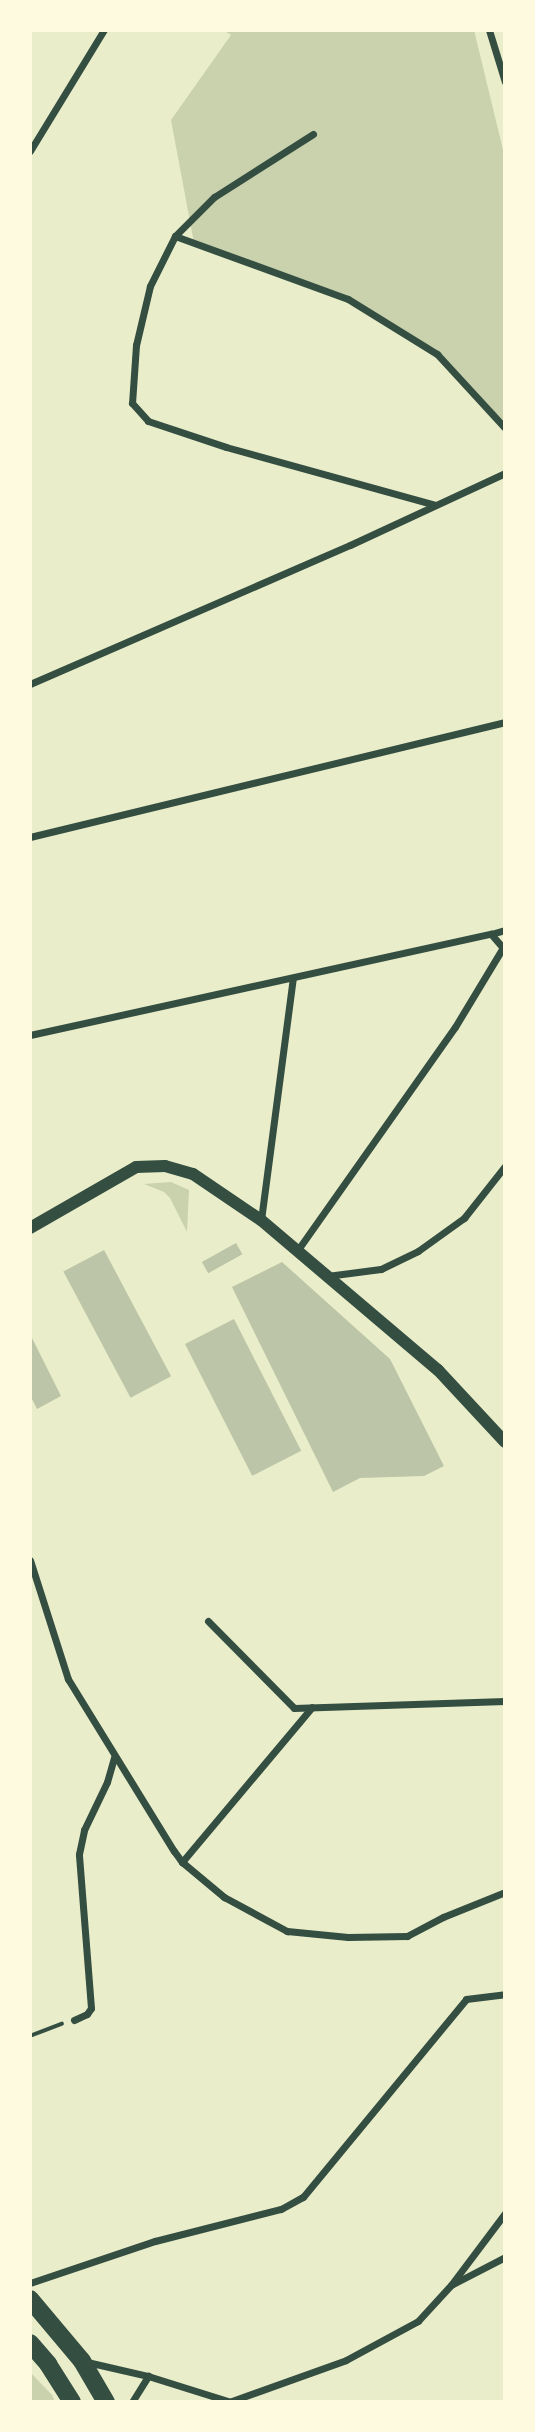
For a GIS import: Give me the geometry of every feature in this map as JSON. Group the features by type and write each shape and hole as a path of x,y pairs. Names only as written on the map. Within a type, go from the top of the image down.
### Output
{"main road":[{"path":"30,2299 82,2361 106,2402"},
{"path":"30,2343 48,2364 72,2402"}],"street":[{"path":"30,151 104,30"},
{"path":"489,30 505,82"},
{"path":"313,134 214,197 175,236 150,286 136,345 132,403 148,421 226,447 435,505"},
{"path":"175,236 348,299 437,354 505,428"},
{"path":"30,684 350,545 505,473"},
{"path":"30,837 505,722"},
{"path":"30,1035 505,930"},
{"path":"297,1251 455,1027 503,949 491,934"},
{"path":"261,1220 293,978"},
{"path":"30,1228 136,1167 166,1166 193,1174 261,1220 438,1370 505,1442"},
{"path":"327,1276 381,1269 418,1251 464,1218 505,1166"},
{"path":"30,1560 68,1679 114,1757 182,1862 224,1897 287,1931 348,1937 407,1936 443,1917 505,1892"},
{"path":"208,1621 294,1708 505,1701"},
{"path":"182,1862 312,1707"},
{"path":"74,2020 88,2014 91,2008 79,1854 84,1830 107,1782 114,1757"},
{"path":"30,2283 155,2241 281,2209 303,2197 466,1999 505,1994"},
{"path":"82,2361 149,2376 230,2402 346,2360 418,2321 451,2285 505,2213"},
{"path":"451,2285 505,2257"},
{"path":"132,2402 149,2376"}],"path":[{"path":"30,2036 74,2020"}],"green space":[{"path":"223,30 474,30 505,158 505,428 437,354 348,299 194,243 171,120 231,35"},
{"path":"171,1182 189,1190 187,1232 170,1198 164,1192 144,1184"},
{"path":"30,2372 52,2395 55,2402 30,2402"}],"building":[{"path":"236,1243 242,1254 208,1273 202,1262"},
{"path":"104,1250 171,1376 131,1398 63,1272"},
{"path":"282,1262 390,1359 444,1466 424,1476 360,1478 333,1492 232,1287"},
{"path":"234,1319 301,1451 252,1476 185,1344"},
{"path":"30,1334 61,1396 37,1409 30,1395"}]}
